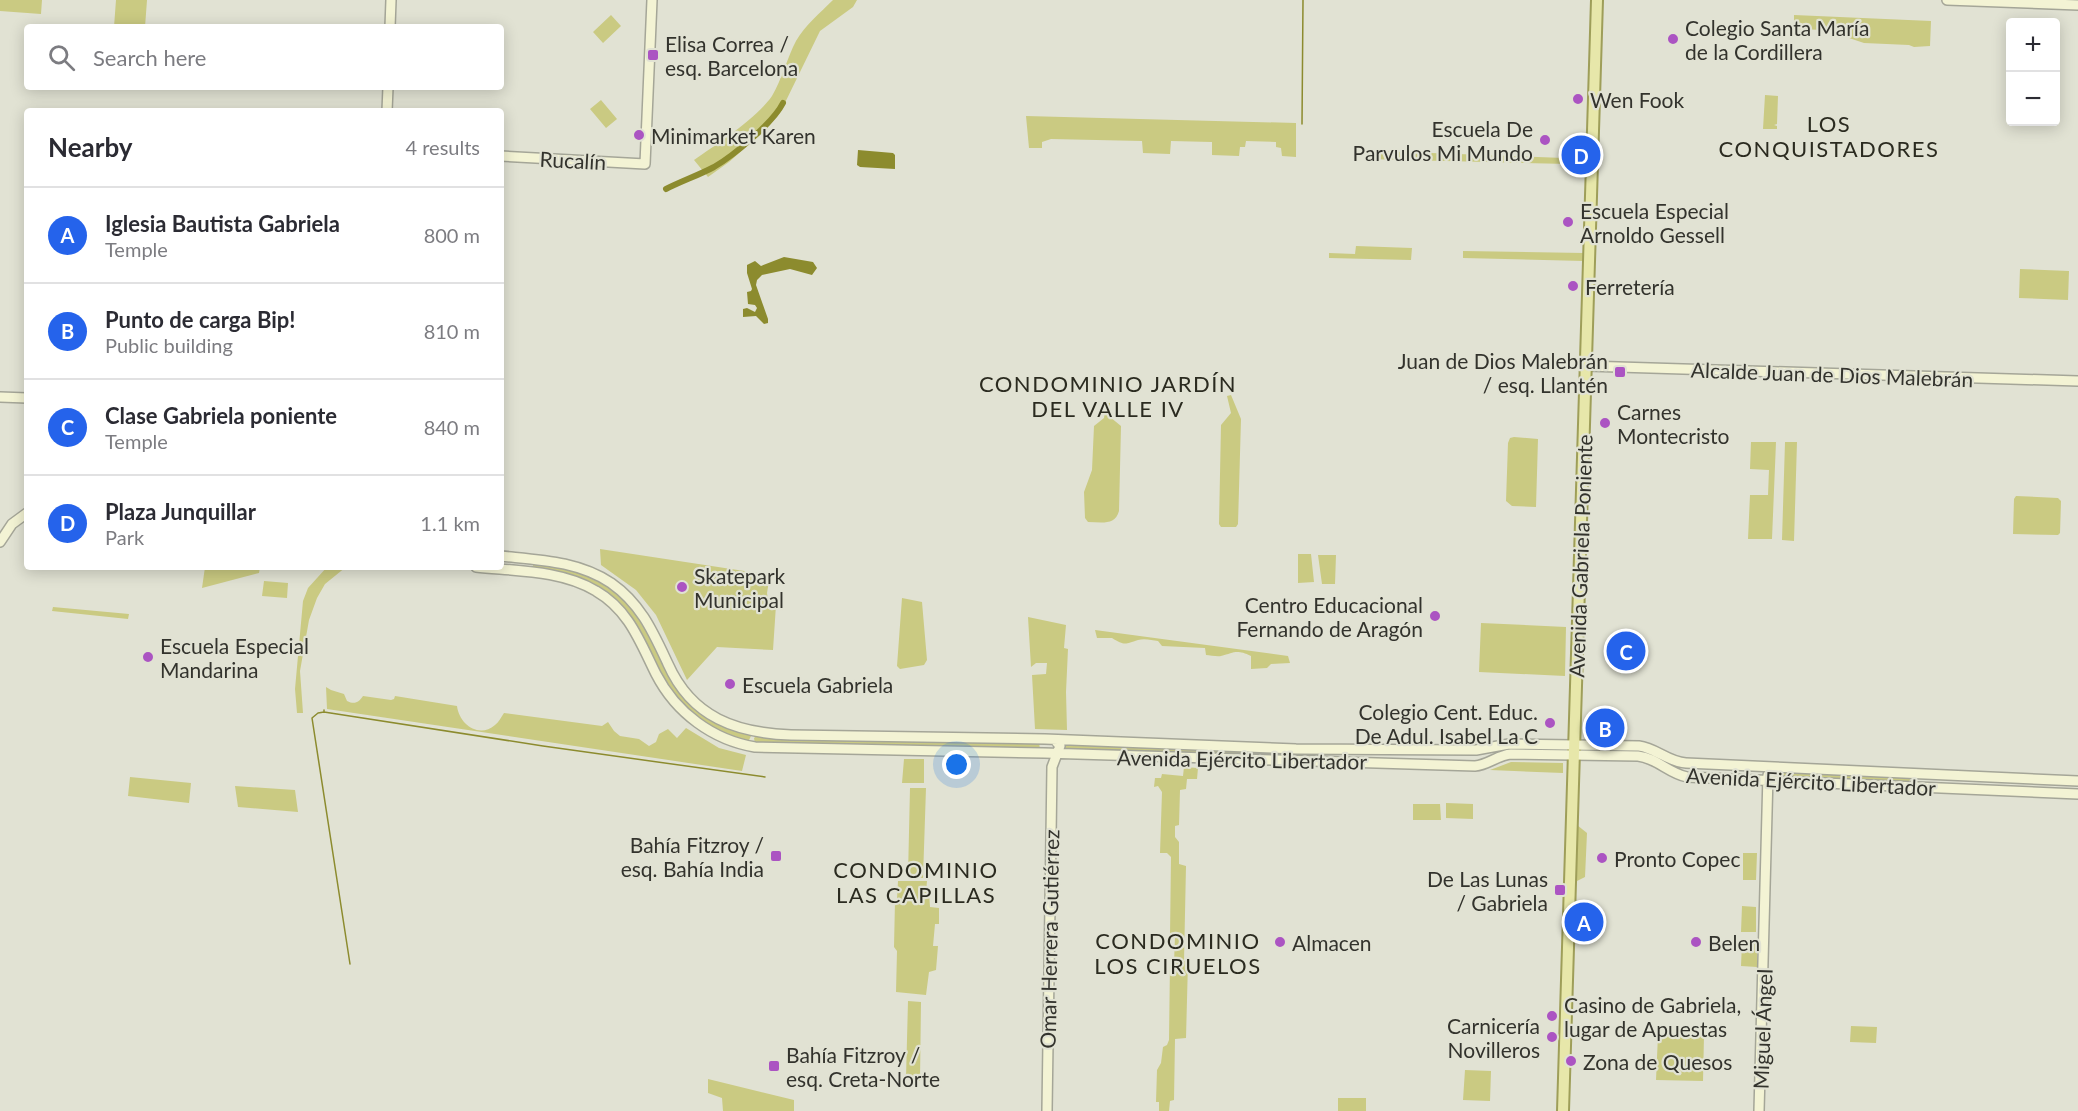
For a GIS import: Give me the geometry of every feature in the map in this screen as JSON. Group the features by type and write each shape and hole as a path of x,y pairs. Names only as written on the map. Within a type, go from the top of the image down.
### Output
{"main road":[{"path":"390,24 391,0"},
{"name":"Rucalín","path":"504,156 645,164 652,0"},
{"name":"Avenida Gabriela Poniente","path":"1589,366 1597,0"},
{"name":"Avenida Gabriela Poniente","path":"1563,1111 1603,0"},
{"path":"1947,0 2078,5"},
{"path":"387,108 388,90"},
{"name":"Alcalde Juan de Dios Malebrán","path":"1589,366 2078,381"},
{"path":"0,397 24,398"},
{"path":"0,542 12,524 24,515"},
{"name":"Avenida Ejército Libertador","path":"504,556 577,566 618,588 647,620 675,678 692,700 720,721 758,732 791,735 1050,739 1340,749 1476,750 1509,744 1642,756 1682,776 2078,794"},
{"path":"528,573 532,566 530,559"},
{"name":"Avenida Ejército Libertador","path":"502,570 573,580 605,596 634,627 659,680 680,707 694,720 717,735 732,742 756,747 1479,765 1507,754 1644,747 1675,761 1724,765 2078,781"},
{"path":"756,747 753,739 758,732"},
{"path":"1050,739 1040,746 1052,767"},
{"name":"Omar Herrera Gutiérrez","path":"1047,1111 1052,767 1060,747 1050,739"},
{"path":"1326,761 1335,757 1340,749"},
{"path":"1390,762 1388,754 1392,749"},
{"name":"Avenida Gabriela Poniente","path":"1569,1111 1577,750"},
{"path":"1723,778 1728,772 1724,765"},
{"name":"Miguel Ángel","path":"1759,1111 1767,766"}],"shaded area":[{"path":"0,0 42,0 41,14 0,11"},
{"path":"116,0 147,0 145,24 114,24"},
{"path":"833,0 857,0 853,7 820,31 780,113 765,130 729,162 708,177 694,160 736,131 772,96 800,35"},
{"path":"611,15 621,26 603,43 593,32"},
{"path":"1794,15 1931,21 1930,46 1864,43 1825,30 1794,29"},
{"path":"1765,95 1778,96 1777,124 1774,125 1777,129 1763,129"},
{"path":"601,100 617,119 606,128 590,109"},
{"path":"1026,116 1296,123 1296,157 1282,156 1281,148 1276,147 1276,142 1246,141 1245,147 1240,147 1239,156 1212,155 1212,142 1171,141 1170,154 1143,153 1142,141 1051,139 1042,142 1042,148 1029,148"},
{"path":"858,150 893,153 895,169 860,167 857,165"},
{"path":"1377,151 1564,158 1568,164 1366,159"},
{"path":"1356,246 1412,248 1411,260 1329,258 1329,253 1355,254"},
{"path":"1463,251 1584,253 1584,261 1463,258"},
{"path":"784,257 813,262 817,268 812,275 790,269 762,275 756,285 768,323 764,324 756,316 743,317 743,309 747,308 755,312 757,308 755,305 748,304 747,292 752,289 747,265 755,261 761,266"},
{"path":"2020,269 2069,271 2068,300 2019,298"},
{"path":"1231,395 1241,419 1238,524 1236,527 1221,527 1219,524 1221,425 1231,413 1227,396"},
{"path":"1106,403 1110,403 1110,417 1121,426 1119,511 1111,521 1088,522 1085,518 1084,492 1092,470 1094,426 1104,418"},
{"path":"1510,438 1538,439 1536,507 1512,506 1506,501 1508,443"},
{"path":"1751,442 1776,442 1772,539 1748,539 1750,495 1768,495 1769,470 1750,469"},
{"path":"1785,442 1797,442 1794,541 1782,540"},
{"path":"2016,496 2058,498 2061,501 2060,533 2058,535 2013,534"},
{"path":"600,549 770,575 768,600 776,605 773,650 717,647 687,680 656,615 636,590 601,565"},
{"path":"1298,554 1311,554 1314,582 1298,583"},
{"path":"1318,555 1336,555 1335,584 1322,584"},
{"path":"533,562 550,563 597,577 635,607 663,663 714,721 727,728 752,734 750,744 714,731 675,699 619,604 533,568"},
{"path":"205,570 260,570 259,573 202,588"},
{"path":"324,570 342,570 325,584 309,620 300,671 303,713 297,713 295,689 303,601 308,588"},
{"path":"264,581 288,583 287,598 262,596"},
{"path":"902,598 922,602 927,660 924,665 900,669 897,666"},
{"path":"53,607 129,614 128,619 52,611"},
{"path":"1028,617 1066,625 1064,648 1068,649 1067,730 1035,729 1032,675 1046,674 1047,663 1036,663 1031,667"},
{"path":"1481,623 1566,627 1565,676 1479,672"},
{"path":"1095,630 1288,656 1290,663 1271,664 1267,668 1251,669 1251,656 1242,653 1206,655 1205,648 1162,646 1158,641 1148,639 1123,643 1112,638 1097,638"},
{"path":"326,687 344,694 347,701 352,703 363,696 391,700 395,696 457,706 462,719 476,730 489,729 504,713 602,726 608,722 620,736 639,739 649,746 656,742 659,734 668,729 677,738 686,728 719,748 746,755 742,771 327,709"},
{"path":"757,735 1039,742 1040,750 755,744 754,738"},
{"path":"1061,742 1288,751 1289,753 1288,757 1061,751"},
{"path":"904,759 924,759 924,783 902,783"},
{"path":"1511,762 1563,763 1563,773 1490,770"},
{"path":"1184,767 1198,768 1197,779 1187,779 1186,789 1180,790 1179,825 1175,826 1175,837 1179,842 1179,864 1186,866 1184,961 1188,962 1186,1038 1175,1039 1174,1100 1170,1101 1169,1111 1159,1111 1159,1102 1156,1102 1157,1070 1161,1063 1163,1047 1169,1040 1170,963 1174,963 1175,937 1170,936 1171,857 1167,853 1160,853 1162,792 1158,786 1154,787 1155,778 1161,778 1162,774 1183,776"},
{"path":"1777,769 1909,776 1910,780 1908,782 1776,778"},
{"path":"130,777 191,783 189,803 128,796"},
{"path":"235,786 295,790 298,812 238,807"},
{"path":"910,788 926,788 923,878 908,876"},
{"path":"1446,803 1473,804 1473,819 1446,818"},
{"path":"1413,804 1440,804 1441,820 1413,820"},
{"path":"1577,825 1587,833 1585,877 1575,882"},
{"path":"1743,853 1757,853 1756,880 1743,880"},
{"path":"898,881 927,881 926,892 929,893 930,907 939,908 939,924 935,924 933,946 938,946 936,970 929,972 926,995 896,992 897,951 894,947"},
{"path":"1742,906 1756,907 1756,932 1741,932"},
{"path":"1742,942 1757,942 1757,967 1741,966"},
{"path":"908,1001 921,1002 920,1081 906,1078"},
{"path":"1851,1026 1877,1027 1876,1043 1850,1042"},
{"path":"1658,1035 1704,1036 1703,1081 1656,1080"},
{"path":"1465,1070 1491,1071 1490,1101 1463,1100"},
{"path":"708,1079 794,1100 794,1111 723,1111 722,1098 708,1093"},
{"path":"1338,1098 1366,1098 1366,1111 1338,1111"}],"waterway":[{"path":"1302,124 1303,0"},
{"path":"666,189 714,167 731,155 762,129 783,103"},
{"path":"324,710 312,718 350,964"},
{"path":"324,712 765,777"}],"place":[{"name":"Colegio Santa María de la Cordillera","path":"1673,39"},
{"name":"Elisa Correa / esq. Barcelona","path":"653,55"},
{"name":"Wen Fook","path":"1578,99"},
{"name":"Minimarket Karen","path":"639,135"},
{"name":"Escuela De Parvulos Mi Mundo","path":"1545,140"},
{"name":"Plaza Junquillar","path":"1581,155"},
{"name":"Escuela Especial Arnoldo Gessell","path":"1568,222"},
{"name":"Ferretería","path":"1573,286"},
{"name":"Juan de Dios Malebrán / esq. Llantén","path":"1620,372"},
{"name":"Carnes Montecristo","path":"1605,423"},
{"name":"Skatepark Municipal","path":"682,587"},
{"name":"Centro Educacional Fernando de Aragón","path":"1435,616"},
{"name":"Clase Gabriela poniente","path":"1626,651"},
{"name":"Escuela Especial Mandarina","path":"148,657"},
{"name":"Escuela Gabriela","path":"730,684"},
{"name":"Colegio Cent. Educ. De Adul. Isabel La C","path":"1550,723"},
{"name":"Punto de carga Bip!","path":"1605,728"},
{"name":"Bahía Fitzroy / esq. Bahía India","path":"776,856"},
{"name":"Pronto Copec","path":"1602,858"},
{"name":"De Las Lunas / Gabriela","path":"1560,890"},
{"name":"Iglesia Bautista Gabriela","path":"1584,922"},
{"name":"Almacen","path":"1280,942"},
{"name":"Belen","path":"1696,942"},
{"name":"Casino de Gabriela, lugar de Apuestas","path":"1552,1016"},
{"name":"Carnicería Novilleros","path":"1552,1037"},
{"name":"Zona de Quesos","path":"1571,1061"},
{"name":"Bahía Fitzroy / esq. Creta-Norte","path":"774,1066"}],"district":[{"name":"LOS CONQUISTADORES","path":"1829,136"},
{"name":"CONDOMINIO JARDÍN DEL VALLE IV","path":"1108,396"},
{"name":"CONDOMINIO LAS CAPILLAS","path":"916,882"},
{"name":"CONDOMINIO LOS CIRUELOS","path":"1178,952"}]}
